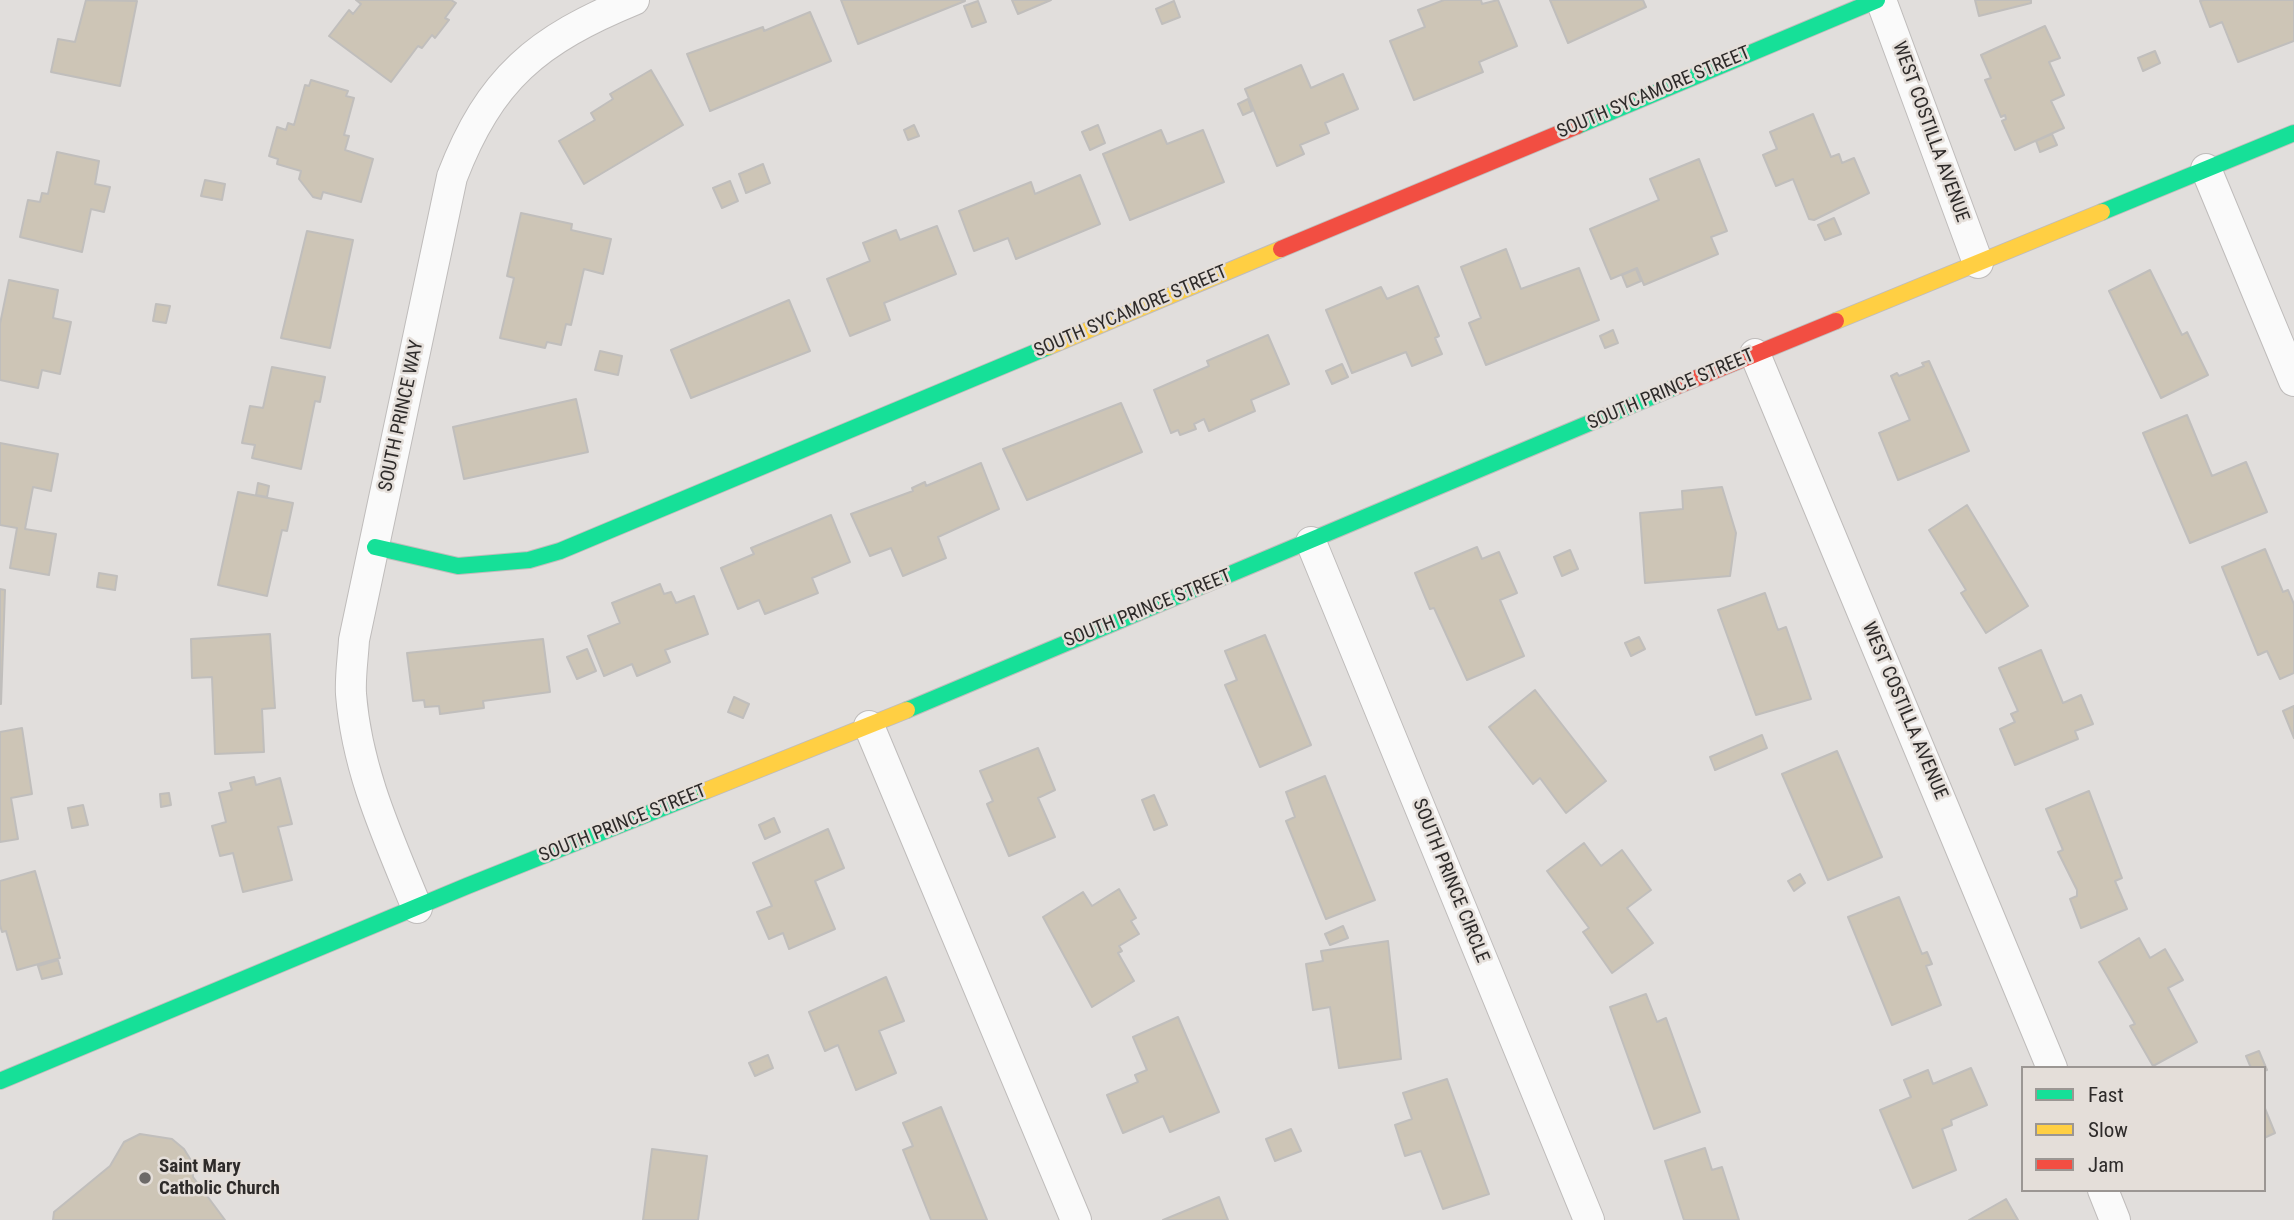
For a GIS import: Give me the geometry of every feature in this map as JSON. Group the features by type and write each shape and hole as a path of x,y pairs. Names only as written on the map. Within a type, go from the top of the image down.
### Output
{"street":[{"name":"SOUTH PRINCE WAY","path":"417,908 370,794 356,741 351,691 354,640 452,177 468,135 490,100 532,55 573,27 634,0"},
{"name":"SOUTH SYCAMORE STREET","path":"374,547 458,566 529,560 560,551 1879,0"},
{"name":"WEST COSTILLA AVENUE","path":"1879,0 1978,263"},
{"name":"SOUTH PRINCE STREET","path":"0,1081 417,908 869,726 1755,354 2294,133"},
{"path":"2206,169 2294,380"},
{"name":"WEST COSTILLA AVENUE","path":"1755,354 2051,1066"},
{"name":"SOUTH PRINCE CIRCLE","path":"1311,542 1589,1220"},
{"path":"869,726 1076,1220"},
{"path":"2104,1192 2115,1220"}],"building":[{"path":"86,0 137,1 120,86 51,72 58,39 75,42"},
{"path":"356,0 451,0 456,3 445,18 449,20 435,38 432,35 422,48 418,46 391,82 329,36 349,10 353,14 361,4"},
{"path":"841,0 965,0 965,1 858,44"},
{"path":"1012,0 1051,0 1018,14"},
{"path":"1444,0 1481,0 1482,4 1498,0 1517,46 1479,62 1483,72 1414,100 1390,41 1425,27 1418,10"},
{"path":"1550,0 1643,0 1646,7 1568,43"},
{"path":"1975,0 2031,0 2031,3 1979,16"},
{"path":"2294,0 2294,41 2238,62 2222,22 2210,27 2200,1"},
{"path":"978,1 986,22 972,27 964,6"},
{"path":"1174,1 1180,17 1162,24 1156,9"},
{"path":"810,12 831,61 710,111 687,54 763,27 764,31"},
{"path":"2045,26 2060,58 2049,62 2064,95 2051,101 2064,128 2015,150 2002,121 2006,119 2005,115 2001,117 1985,80 1991,78 1981,55"},
{"path":"2155,51 2160,63 2143,71 2138,58"},
{"path":"1301,65 1311,88 1343,74 1358,109 1325,123 1329,133 1300,145 1304,154 1277,166 1245,89"},
{"path":"651,70 683,125 584,184 559,141 595,120 591,113 613,99 610,94"},
{"path":"311,80 348,91 346,96 354,98 344,135 349,136 345,150 373,159 361,202 323,192 321,199 313,197 299,179 301,171 277,164 278,159 269,156 277,127 286,130 288,123 294,125 305,85 309,86"},
{"path":"1248,99 1252,111 1243,115 1238,104"},
{"path":"1813,114 1831,157 1839,154 1842,163 1854,158 1869,193 1814,220 1809,219 1793,179 1776,186 1763,155 1777,149 1770,132"},
{"path":"914,125 919,136 908,140 904,130"},
{"path":"1098,125 1105,143 1090,150 1082,132"},
{"path":"1161,130 1167,144 1203,130 1224,182 1130,220 1103,154"},
{"path":"2052,134 2057,145 2040,152 2036,141"},
{"path":"57,152 99,161 95,184 110,187 104,212 91,209 82,252 20,237 28,200 40,202 42,193 48,194"},
{"path":"1699,159 1727,231 1711,237 1718,254 1644,285 1637,268 1611,279 1590,229 1659,200 1650,179"},
{"path":"763,164 770,183 746,193 739,174"},
{"path":"1080,175 1100,224 1016,259 1008,238 974,251 959,211 1031,182 1035,194"},
{"path":"205,180 225,184 222,200 201,196"},
{"path":"730,181 738,201 722,208 713,188"},
{"path":"521,213 572,224 571,230 611,239 603,274 584,269 571,325 566,324 561,345 547,342 545,348 500,338 514,278 507,276"},
{"path":"1834,218 1841,234 1825,240 1818,225"},
{"path":"937,226 956,274 884,303 890,320 850,336 827,279 870,261 863,243 896,230 900,240"},
{"path":"307,231 353,240 330,348 281,338"},
{"path":"1506,249 1521,289 1579,268 1599,320 1486,365 1469,323 1481,318 1461,267"},
{"path":"1636,269 1641,281 1627,287 1622,275"},
{"path":"2150,270 2182,335 2187,332 2208,375 2161,398 2109,291"},
{"path":"9,280 58,290 53,318 71,322 60,374 42,370 38,388 0,380 0,324"},
{"path":"1418,286 1439,336 1435,338 1442,354 1412,366 1406,352 1352,373 1326,310 1381,287 1387,299"},
{"path":"789,300 810,351 691,398 671,350"},
{"path":"156,304 170,306 166,323 153,321"},
{"path":"1613,330 1618,343 1605,348 1600,336"},
{"path":"1268,335 1289,384 1251,400 1255,411 1209,431 1204,419 1194,424 1196,429 1180,435 1178,430 1171,433 1154,390 1209,366 1207,361"},
{"path":"600,351 622,356 618,375 595,370"},
{"path":"1929,361 1969,451 1898,480 1879,433 1910,420 1891,376 1897,373 1899,376 1924,366 1922,363"},
{"path":"1342,364 1348,377 1332,384 1326,371"},
{"path":"272,367 325,377 320,402 315,401 301,469 252,458 255,445 242,443 250,406 263,408"},
{"path":"576,399 588,452 464,479 453,427"},
{"path":"1121,403 1142,452 1027,500 1003,449"},
{"path":"2187,415 2212,476 2246,462 2267,512 2190,543 2143,433"},
{"path":"0,443 58,454 51,491 33,487 25,529 56,534 49,575 10,568 17,528 0,525"},
{"path":"981,463 999,509 938,537 946,558 903,576 891,548 870,556 851,514 913,491 912,488 925,482 926,486"},
{"path":"258,483 269,486 267,497 256,495"},
{"path":"1722,487 1736,533 1730,576 1645,583 1640,513 1683,509 1682,491"},
{"path":"238,492 293,503 287,531 282,530 267,596 218,585"},
{"path":"1967,505 2028,606 1986,633 1961,593 1966,590 1929,530"},
{"path":"831,515 850,562 812,578 818,593 765,614 759,600 738,609 721,568 754,554 751,548"},
{"path":"1477,547 1482,559 1499,552 1517,593 1500,600 1524,656 1467,680 1434,608 1430,609 1415,573"},
{"path":"2265,549 2283,592 2288,590 2294,604 2294,673 2280,679 2267,651 2258,655 2222,567"},
{"path":"1570,550 1578,569 1562,576 1554,557"},
{"path":"99,573 117,576 115,590 97,587"},
{"path":"660,584 664,594 671,592 676,603 694,596 708,634 665,650 670,662 637,676 632,664 604,676 588,636 620,623 612,603"},
{"path":"0,589 5,590 1,704 0,704"},
{"path":"1765,593 1778,630 1786,627 1811,699 1756,715 1718,610"},
{"path":"270,634 275,708 262,709 264,752 215,754 212,677 192,678 191,639"},
{"path":"1265,635 1311,745 1260,767 1225,685 1237,680 1225,651"},
{"path":"1639,637 1645,649 1631,656 1625,643"},
{"path":"543,639 550,692 483,701 484,708 440,714 439,706 425,707 424,700 413,701 407,653"},
{"path":"587,649 596,671 577,679 567,657"},
{"path":"2041,650 2063,703 2081,695 2093,724 2075,731 2078,739 2015,765 2000,729 2015,722 2011,714 2018,711 1999,668"},
{"path":"1535,690 1606,781 1566,813 1540,778 1533,784 1489,727"},
{"path":"734,697 749,704 743,718 728,712"},
{"path":"2294,706 2294,738 2283,711"},
{"path":"22,728 32,794 11,798 18,839 0,842 0,732"},
{"path":"1762,735 1767,748 1715,770 1710,757"},
{"path":"1038,748 1055,790 1038,798 1055,837 1009,856 987,804 993,801 980,771"},
{"path":"1837,751 1882,857 1828,880 1782,774"},
{"path":"1325,776 1375,900 1326,919 1286,821 1295,817 1286,792"},
{"path":"254,777 256,785 280,778 292,824 278,827 292,880 243,892 233,853 220,856 212,826 226,822 219,793 232,790 230,783"},
{"path":"2089,791 2122,878 2115,881 2127,909 2081,928 2070,899 2077,896 2077,890 2058,852 2063,850 2046,809"},
{"path":"169,793 171,805 161,807 160,794"},
{"path":"1154,795 1167,825 1154,830 1142,800"},
{"path":"83,805 88,825 72,828 68,808"},
{"path":"774,818 780,832 765,839 759,825"},
{"path":"828,829 844,868 815,881 835,929 789,949 783,933 769,939 757,912 772,906 753,863"},
{"path":"1584,843 1601,866 1622,850 1651,890 1627,908 1653,943 1612,973 1583,932 1589,928 1547,871"},
{"path":"35,871 60,958 17,970 6,931 2,932 0,925 0,881"},
{"path":"1800,874 1805,883 1794,891 1788,881"},
{"path":"1119,889 1136,918 1131,921 1139,934 1119,946 1122,951 1118,953 1134,981 1092,1007 1043,917 1083,892 1092,906"},
{"path":"1899,897 1922,954 1927,952 1932,964 1926,966 1941,1005 1892,1025 1848,917"},
{"path":"1343,926 1348,938 1330,945 1325,934"},
{"path":"2139,938 2150,958 2165,949 2183,980 2168,988 2197,1042 2153,1066 2130,1026 2135,1024 2099,962"},
{"path":"1388,941 1401,1059 1339,1068 1330,1007 1313,1010 1306,964 1323,961 1321,951"},
{"path":"58,960 62,974 42,979 38,966"},
{"path":"886,977 904,1021 879,1031 896,1073 856,1090 838,1045 825,1051 809,1012"},
{"path":"1646,994 1657,1022 1666,1018 1700,1112 1654,1129 1610,1007"},
{"path":"1178,1017 1219,1112 1170,1132 1163,1116 1123,1133 1107,1095 1138,1082 1135,1075 1147,1070 1133,1037"},
{"path":"2259,1051 2265,1066 2250,1066 2246,1056"},
{"path":"768,1055 773,1068 755,1076 749,1063"},
{"path":"1971,1068 1987,1105 1951,1120 1952,1125 1942,1129 1956,1170 1913,1188 1880,1110 1911,1097 1904,1080 1928,1070 1933,1084"},
{"path":"1447,1079 1489,1194 1443,1209 1421,1151 1405,1156 1395,1125 1412,1119 1403,1093"},
{"path":"941,1107 987,1220 931,1220 903,1150 913,1146 903,1123"},
{"path":"2266,1111 2275,1133 2266,1137"},
{"path":"1291,1129 1301,1151 1275,1161 1266,1139"},
{"name":"Saint Mary Catholic Church","path":"140,1134 172,1139 184,1149 192,1162 193,1177 225,1220 53,1220 54,1212 110,1166 124,1142"},
{"path":"1705,1148 1712,1170 1722,1167 1739,1220 1684,1220 1665,1161"},
{"path":"652,1149 707,1156 698,1220 643,1220"},
{"path":"1219,1197 1228,1220 1163,1220"},
{"path":"2006,1199 2018,1220 1969,1220"}],"traffic: fast":[{"path":"1577,126 1877,0"},
{"path":"2102,212 2294,133"},
{"path":"375,547 458,566 529,560 560,551 1048,347"},
{"path":"907,710 1675,387"},
{"path":"0,1081 467,886 705,791"}],"traffic: slow":[{"path":"1836,321 2102,212"},
{"path":"1048,347 1281,249"},
{"path":"705,791 907,710"}],"traffic: jam":[{"path":"1281,249 1577,126"},
{"path":"1675,387 1836,321"}],"place":[{"name":"Saint Mary Catholic Church","path":"145,1178"}]}
